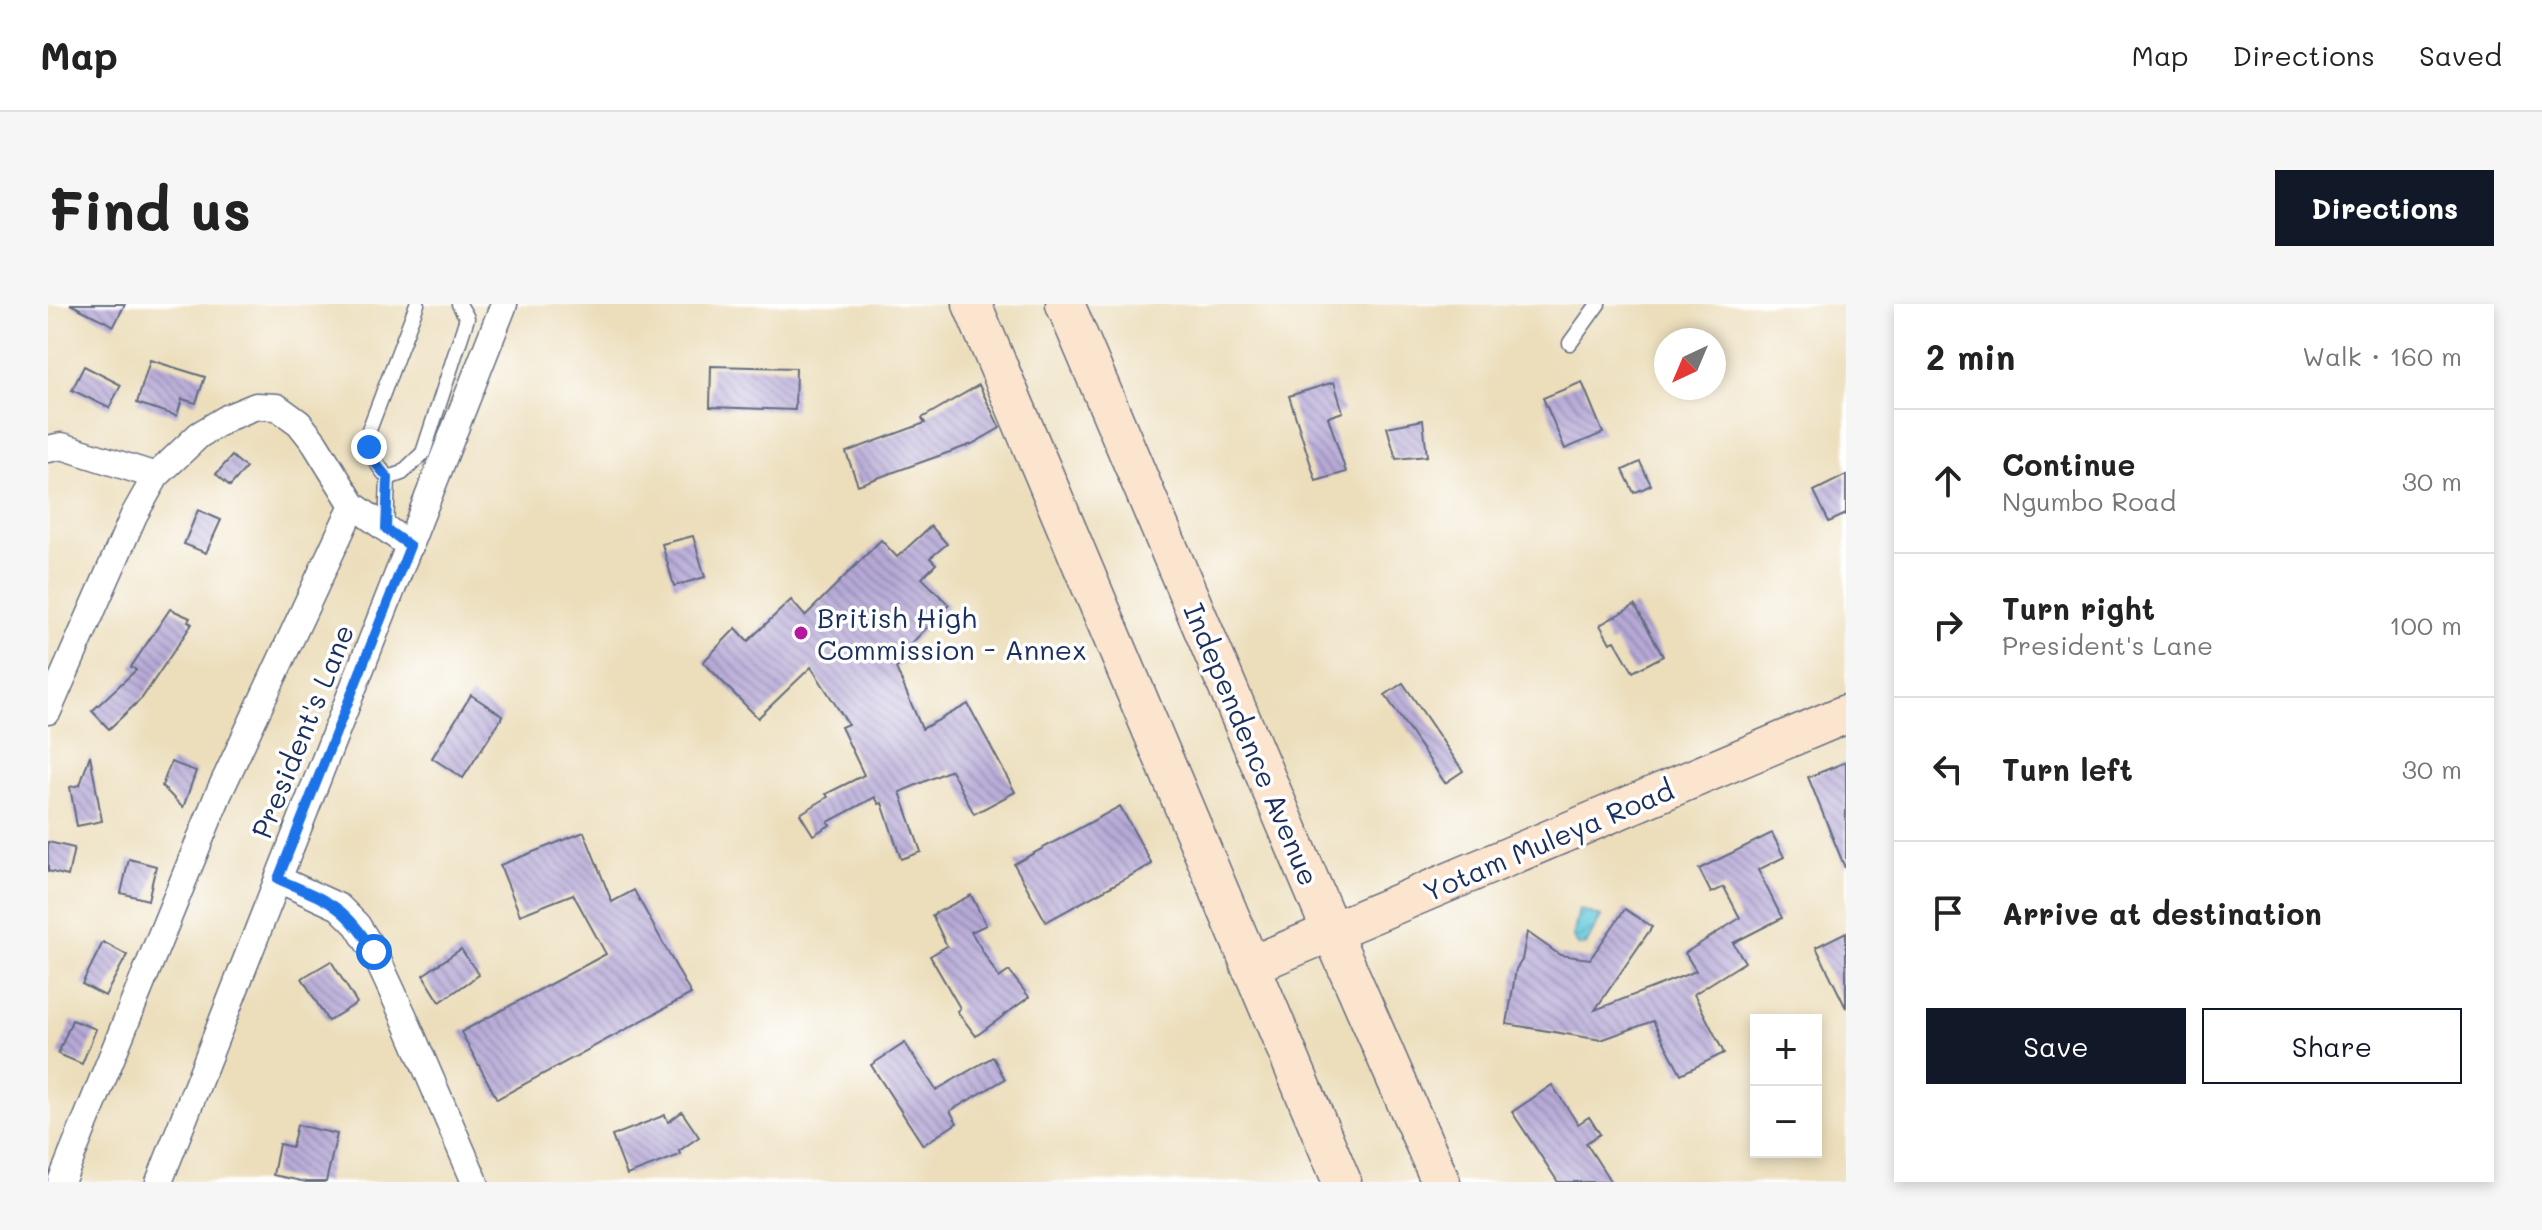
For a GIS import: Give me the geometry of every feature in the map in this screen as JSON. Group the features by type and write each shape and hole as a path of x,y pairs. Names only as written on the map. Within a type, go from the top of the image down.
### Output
{"main road":[{"path":"972,304 1342,1182"},
{"name":"Independence Avenue","path":"1065,304 1441,1182"},
{"name":"Yotam Muleya Road","path":"1250,966 1846,714"}],"street":[{"name":"President's Lane","path":"159,1182 504,304"},
{"path":"48,707 134,515 156,476 199,435 229,417 256,406 277,407 307,432 353,505 410,546"},
{"path":"48,449 62,446 156,476"},
{"path":"61,1182 218,795 353,505"},
{"path":"278,879 339,907 357,925 374,952 404,1017 475,1182"}],"lane":[{"path":"386,529 388,478 376,464 369,447 369,430 417,304"},
{"path":"388,478 402,473 423,453 467,318 459,304"},
{"path":"1570,343 1598,304"}],"water":[{"path":"1579,909 1601,917 1586,945 1579,946 1573,938"}],"building":[{"path":"70,304 125,304 114,326"},
{"path":"150,360 205,377 196,403 182,399 177,416 137,403"},
{"path":"84,366 121,385 109,408 72,390"},
{"path":"711,366 796,368 795,410 710,407"},
{"path":"1334,382 1343,412 1328,417 1346,472 1316,481 1289,396"},
{"path":"1582,382 1603,433 1565,449 1543,398"},
{"path":"979,385 1000,428 972,444 858,485 846,452 925,423 922,418"},
{"path":"1423,420 1427,456 1396,459 1387,427"},
{"path":"232,456 246,468 230,486 216,474"},
{"path":"1640,462 1651,485 1634,493 1623,470"},
{"path":"1846,475 1846,514 1829,522 1814,491"},
{"path":"198,510 221,520 206,553 184,544"},
{"path":"931,526 947,544 930,558 936,564 922,578 949,605 905,650 912,658 896,668 922,729 968,704 1015,792 974,814 951,770 900,792 921,852 901,859 882,803 879,804 875,797 828,822 830,825 813,835 800,814 828,797 826,794 864,775 841,727 848,724 811,667 758,718 703,662 736,628 748,641 791,600 805,616 881,540 897,557"},
{"path":"693,536 705,577 674,586 662,544"},
{"path":"1635,605 1663,656 1633,672 1615,641 1610,643 1600,625"},
{"path":"170,609 190,618 188,621 192,624 142,698 109,729 92,711 136,670 131,667"},
{"path":"1403,683 1463,771 1445,783 1385,695"},
{"path":"471,695 503,716 463,778 432,758"},
{"path":"90,755 102,821 77,826 70,787 80,785"},
{"path":"171,762 196,771 183,808 162,786"},
{"path":"1846,762 1846,868 1845,868 1808,777"},
{"path":"1120,806 1152,864 1046,922 1014,864"},
{"path":"584,832 612,902 634,890 691,994 497,1099 461,1032 606,954 573,894 520,915 500,865"},
{"path":"1772,833 1784,857 1758,870 1782,918 1733,943 1745,962 1694,994 1724,1053 1681,1074 1653,1021 1601,1040 1507,1024 1516,969 1522,960 1527,932 1560,955 1590,959 1625,909 1652,927 1595,1010 1696,971 1685,953 1740,918 1724,887 1711,893 1699,869"},
{"path":"48,842 74,848 68,876 48,871"},
{"path":"129,859 156,866 148,900 121,893"},
{"path":"971,895 986,925 971,932 999,978 1009,971 1029,997 976,1036 957,1011 960,1008 930,956 947,946 932,915"},
{"path":"1846,932 1846,1008 1816,947"},
{"path":"103,942 127,955 105,996 82,984"},
{"path":"461,949 479,975 440,1002 423,975"},
{"path":"331,961 357,1003 328,1021 302,978"},
{"path":"72,1020 96,1029 82,1064 58,1054"},
{"path":"905,1043 936,1090 993,1057 1005,1079 950,1111 957,1123 923,1145 871,1065"},
{"path":"1552,1085 1578,1124 1589,1117 1600,1134 1586,1143 1611,1182 1558,1182 1512,1112"},
{"path":"682,1112 699,1137 679,1151 680,1155 627,1175 612,1136 665,1115 668,1122"},
{"path":"297,1125 337,1134 326,1182 306,1182 273,1175 279,1144 292,1147"}],"place":[{"name":"British High Commission - Annex","path":"801,633"}],"route":[{"path":"369,447 376,464 388,478 386,529 410,546 278,879 339,907 357,925 374,952"}]}
